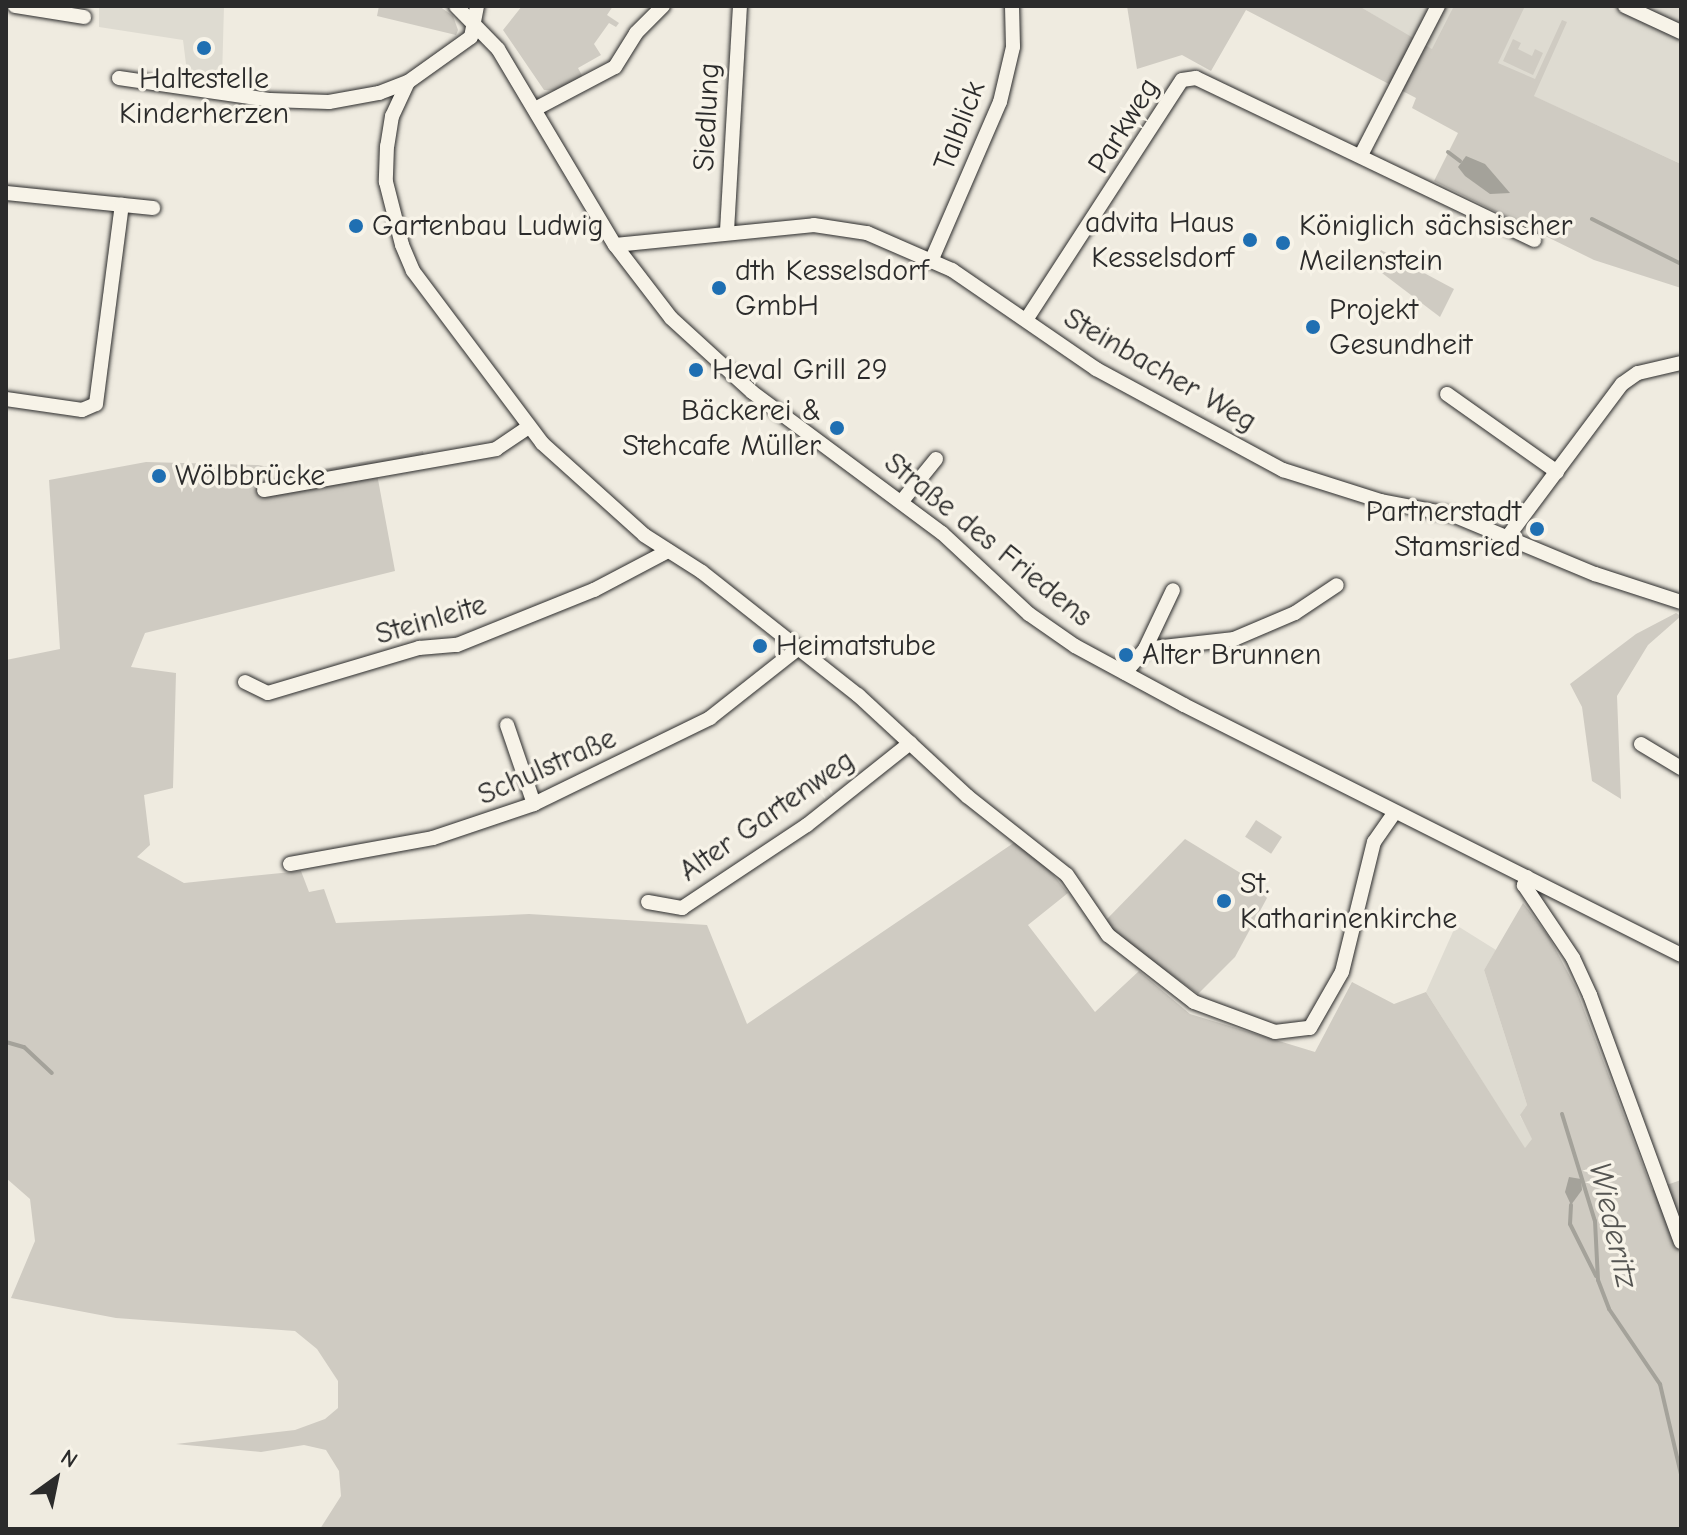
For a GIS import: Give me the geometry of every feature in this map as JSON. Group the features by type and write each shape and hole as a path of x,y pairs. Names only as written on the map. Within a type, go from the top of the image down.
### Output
{"street":[{"path":"15,6 43,8 84,17"},
{"name":"Straße des Friedens","path":"456,6 477,25 535,109 615,245 671,318 730,374 902,501 1029,614 1125,673 1394,813 1681,955"},
{"path":"119,78 270,100 329,102 408,82 471,37 477,25 477,6"},
{"path":"535,109 615,67 636,33 663,6"},
{"name":"Siedlung","path":"727,231 740,6"},
{"name":"Talblick","path":"932,259 1000,102 1013,47 1012,6"},
{"path":"1361,155 1438,6"},
{"path":"1625,6 1681,32"},
{"name":"Parkweg","path":"1026,320 1182,80 1196,78 1534,240"},
{"path":"408,82 392,116 387,146 386,182 402,245 413,271 529,427 623,518 858,695 910,743 1067,875 1108,935 1147,966 1208,1010 1275,1032 1310,1028 1325,1006 1354,932 1374,842 1394,813"},
{"path":"6,193 153,208"},
{"path":"6,399 82,410 96,404 122,205"},
{"name":"Steinbacher Weg","path":"615,245 727,231 814,225 845,228 932,259 1109,376 1283,470 1509,535 1595,574 1681,602"},
{"path":"1509,535 1622,384 1638,373 1681,363"},
{"path":"1447,394 1557,472"},
{"path":"264,490 496,449 529,427"},
{"path":"902,501 936,459"},
{"name":"Steinleite","path":"245,682 268,693 419,648 457,645 594,590 668,551"},
{"path":"1145,649 1234,639 1295,613 1337,585"},
{"path":"1125,673 1145,649 1173,590"},
{"name":"Schulstraße","path":"290,864 433,838 534,804 710,718 796,650"},
{"path":"507,725 534,804"},
{"name":"Alter Gartenweg","path":"648,902 682,908 807,825 910,743"},
{"path":"1641,744 1681,768"},
{"path":"1527,877 1524,885 1573,958 1590,995 1681,1242"}],"shaded area":[{"name":"Haltestelle Kinderherzen","path":"99,6 224,6 222,78 217,84 188,80 183,40 99,27"},
{"path":"379,6 439,6 453,16 458,30 456,35 377,16"},
{"path":"522,6 613,6 607,15 619,23 616,27 609,23 594,44 601,55 578,68 584,79 558,91 544,90 503,30"},
{"path":"1127,6 1359,6 1432,49 1454,6 1525,6 1498,63 1535,79 1562,20 1567,22 1534,96 1681,164 1681,288 1594,260 1434,181 1458,133 1412,108 1416,98 1246,10 1211,71 1182,55 1137,69"},
{"path":"1359,6 1681,6 1681,164 1425,46"},
{"path":"1513,39 1521,43 1518,49 1532,56 1535,49 1543,53 1533,75 1503,61"},
{"path":"1466,156 1485,164 1510,193 1490,194 1465,176 1458,167"},
{"path":"1381,250 1454,289 1440,317 1382,273 1376,260"},
{"path":"423,451 427,468 377,474 395,571 145,633 131,667 176,673 173,788 144,795 150,845 137,857 184,883 301,871 309,892 324,889 336,923 529,914 707,925 747,1024 1015,842 1046,866 1068,893 1028,925 1095,1012 1139,971 1190,1014 1315,1052 1352,982 1394,1004 1426,992 1525,1148 1532,1139 1520,1115 1527,1105 1484,970 1523,903 1549,937 1575,986 1652,1190 1681,1180 1681,1529 320,1529 341,1496 339,1471 326,1450 304,1445 261,1452 176,1444 295,1430 325,1419 338,1408 338,1381 317,1349 295,1331 116,1318 11,1298 35,1241 30,1199 6,1178 6,660 60,649 49,480 146,462 258,465 302,473"},
{"path":"1676,613 1681,616 1648,645 1617,696 1621,799 1592,781 1582,707 1570,684 1636,634"},
{"path":"1256,820 1282,837 1271,854 1245,837"},
{"path":"1185,839 1247,877 1267,898 1235,957 1198,994 1107,928 1107,919"},
{"path":"1456,925 1496,950 1484,970 1527,1105 1520,1116 1533,1139 1525,1149 1426,992"},
{"path":"1569,1177 1581,1179 1582,1190 1571,1205 1565,1192"}],"waterway":[{"path":"1448,152 1460,161"},
{"path":"1592,219 1681,264"},
{"path":"6,1042 24,1047 52,1073"},
{"name":"Wiederitz","path":"1562,1114 1595,1221 1598,1280 1609,1309 1660,1384 1681,1474"},
{"path":"1571,1205 1570,1224 1596,1276"}],"place":[{"name":"Haltestelle Kinderherzen","path":"204,48"},
{"name":"Gartenbau Ludwig","path":"356,226"},
{"name":"advita Haus Kesselsdorf","path":"1250,240"},
{"name":"Königlich sächsischer Meilenstein","path":"1283,243"},
{"name":"dth Kesselsdorf GmbH","path":"719,288"},
{"name":"Projekt Gesundheit","path":"1313,327"},
{"name":"Heval Grill 29","path":"696,370"},
{"name":"Bäckerei & Stehcafe Müller","path":"837,428"},
{"name":"Wölbbrücke","path":"159,476"},
{"name":"Partnerstadt Stamsried","path":"1537,529"},
{"name":"Heimatstube","path":"760,646"},
{"name":"Alter Brunnen","path":"1126,655"},
{"name":"St. Katharinenkirche","path":"1224,901"}]}
